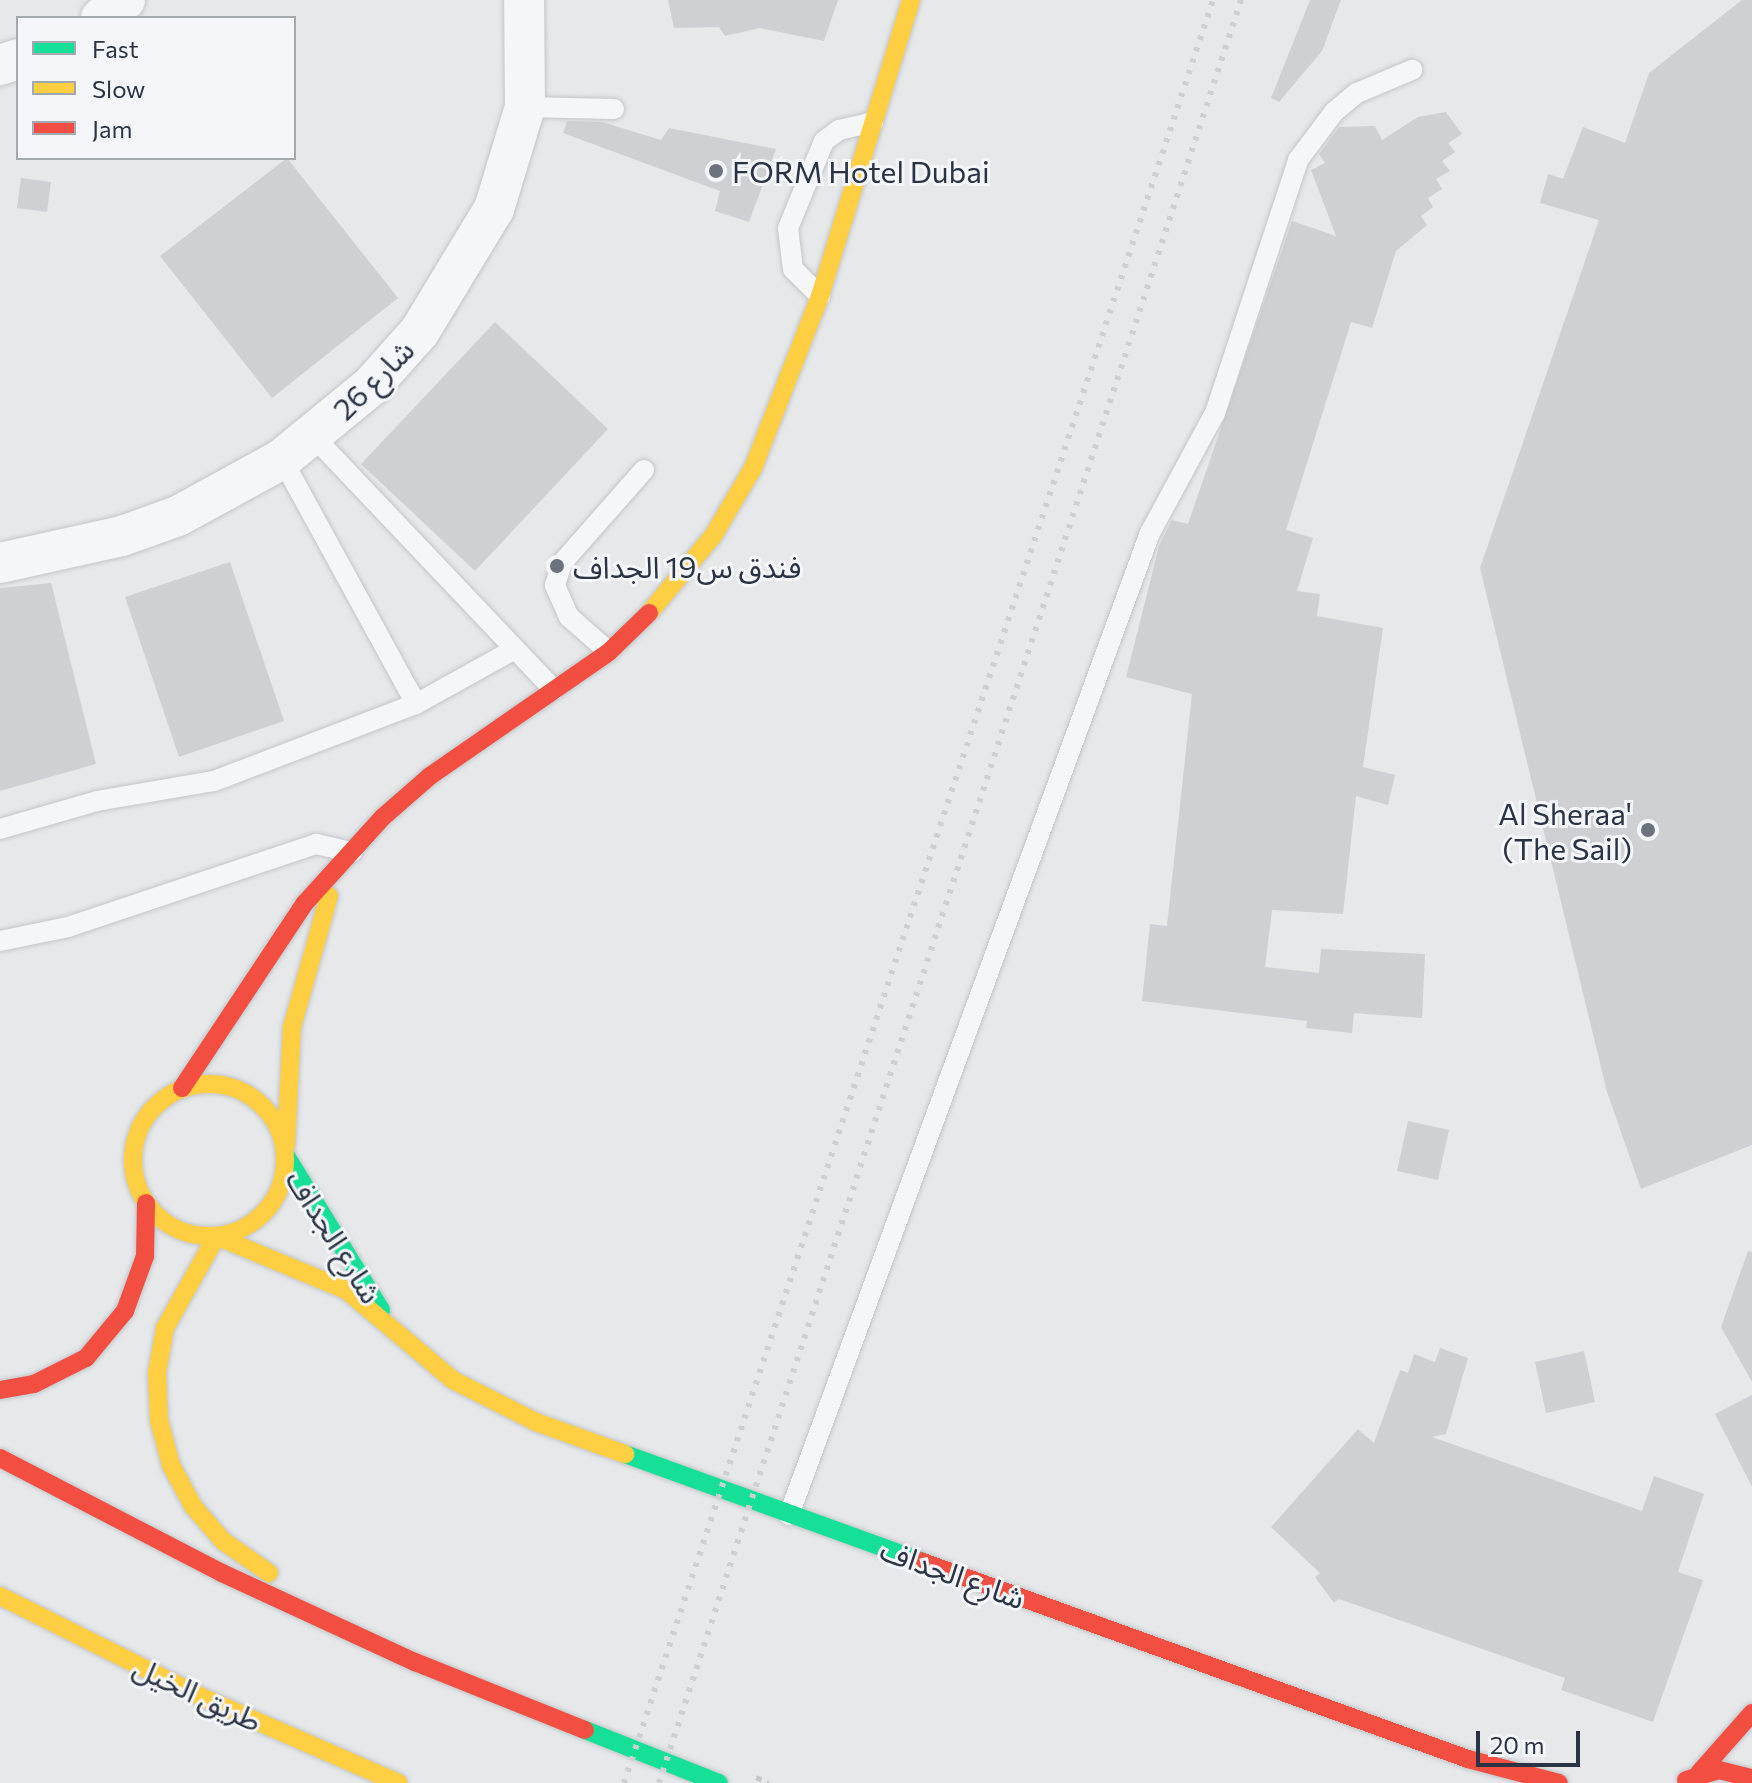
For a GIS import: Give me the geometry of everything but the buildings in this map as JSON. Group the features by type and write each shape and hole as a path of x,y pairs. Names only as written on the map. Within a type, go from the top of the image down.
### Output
{"main road":[{"path":"182,1088 305,903 348,856 430,776 609,652 665,598 713,536 753,468 820,296 877,121 911,0"},
{"path":"146,1203 189,1234 217,1237 241,1230 275,1200 286,1150 292,1027 304,970 348,856"},
{"path":"0,1390 34,1384 86,1358 125,1311 145,1256 146,1203 134,1178 141,1124 158,1102 182,1088 207,1083 234,1087 257,1100 286,1150"},
{"name":"شارع الجداف","path":"286,1150 384,1316"},
{"path":"217,1237 165,1328 157,1373 159,1420 171,1465 193,1506 223,1541 415,1662"},
{"name":"شارع الجداف","path":"217,1237 305,1268 384,1316 428,1360 493,1404 789,1515 1453,1754 1553,1782"},
{"path":"0,1458 222,1573 415,1662 719,1783"},
{"name":"طريق الخيل","path":"0,1596 206,1699 398,1783"},
{"path":"1699,1773 1752,1713"},
{"path":"1680,1783 1699,1773 1719,1770 1752,1778"}],"street":[{"path":"104,16 125,0"},
{"name":"شارع 26","path":"0,563 122,536 192,509 298,447 372,385 461,272 514,159 525,107 524,0"}],"lane":[{"path":"789,1515 1150,533 1215,413 1298,160 1334,112 1357,93 1412,70"},
{"path":"525,107 614,109"},
{"path":"820,296 793,269 788,228 824,141 839,130 877,121"},
{"path":"298,447 515,649 554,690"},
{"path":"298,447 416,704"},
{"path":"609,652 569,617 555,585 562,563 644,470"},
{"path":"0,829 97,801 214,781 416,704 515,649"},
{"path":"0,941 68,927 316,844 348,856"}],"railway":[{"path":"624,1783 1213,0"},
{"path":"659,1783 1241,0"}],"traffic: fast":[{"path":"286,1156 381,1310"},
{"path":"625,1454 920,1561"},
{"path":"585,1730 719,1783"}],"traffic: slow":[{"path":"649,613 713,536 753,468 820,296 911,0"},
{"path":"286,1144 292,1027 329,896"},
{"path":"209,1084 238,1090 263,1106 279,1131 285,1160 279,1189 263,1214 238,1230 209,1236 180,1230 155,1214 139,1189 133,1160 139,1131 155,1106 180,1090 209,1084"},
{"path":"216,1237 165,1328 157,1373 159,1420 171,1465 193,1506 223,1541 269,1573"},
{"path":"218,1237 346,1290 453,1380 536,1422 625,1454"},
{"path":"0,1596 206,1699 398,1783"}],"traffic: jam":[{"path":"182,1088 305,903 383,817 430,776 609,652 649,613"},
{"path":"0,1390 34,1384 86,1358 125,1311 145,1256 146,1203"},
{"path":"0,1458 222,1573 415,1662 585,1730"},
{"path":"920,1561 1468,1759 1559,1783"},
{"path":"1699,1773 1752,1713"},
{"path":"1686,1780 1719,1770 1752,1778"}],"place":[{"name":"FORM Hotel Dubai","path":"716,171"},
{"name":"فندق س19 الجداف","path":"557,566"},
{"name":"Al Sheraa' (The Sail)","path":"1648,830"}]}
